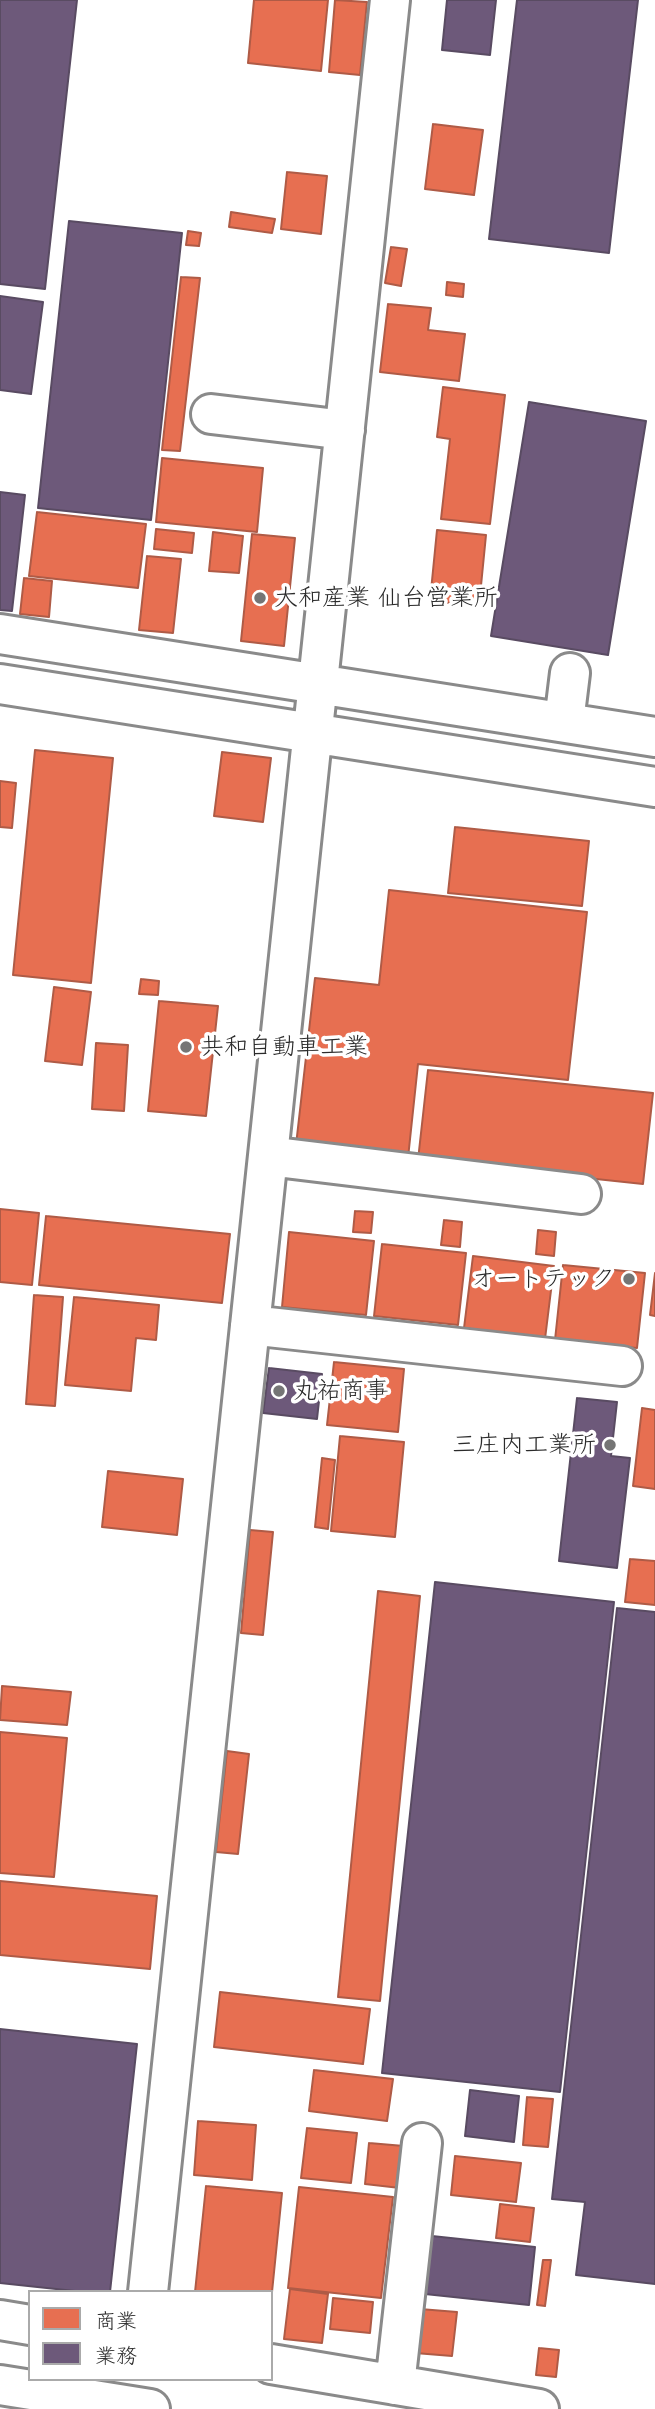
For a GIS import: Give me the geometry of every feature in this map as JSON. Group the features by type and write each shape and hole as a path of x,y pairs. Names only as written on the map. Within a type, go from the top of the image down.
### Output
{"street":[{"path":"148,2290 390,0"},
{"path":"211,414 345,430"},
{"path":"0,634 655,737"},
{"path":"564,722 570,673"},
{"path":"0,684 655,787"},
{"path":"268,1156 581,1194"},
{"path":"250,1325 622,1366"},
{"path":"395,2385 422,2143"},
{"path":"0,2320 28,2325"},
{"path":"273,2364 539,2409"},
{"path":"0,2385 138,2401"}],"building: 商業":[{"path":"254,0 328,0 321,71 248,63"},
{"path":"335,0 367,2 360,75 329,72"},
{"path":"433,124 483,130 474,195 425,189"},
{"path":"287,172 327,176 321,234 281,229"},
{"path":"231,212 275,219 272,233 229,227"},
{"path":"188,231 201,233 199,246 186,245"},
{"path":"391,247 407,249 401,286 385,283"},
{"path":"181,277 200,278 180,451 162,450"},
{"path":"447,282 464,284 463,297 446,295"},
{"path":"388,304 431,308 428,330 465,334 459,381 380,372"},
{"path":"443,387 505,395 490,524 441,519 450,439 437,437"},
{"path":"162,458 263,468 257,532 156,522"},
{"path":"37,512 146,524 138,588 29,576"},
{"path":"156,529 194,533 192,553 154,549"},
{"path":"437,530 486,535 479,606 430,601"},
{"path":"213,532 243,536 239,573 209,571"},
{"path":"252,534 295,538 284,646 241,641"},
{"path":"147,556 181,559 173,633 139,630"},
{"path":"24,578 52,581 49,617 20,614"},
{"path":"35,750 113,758 91,983 13,975"},
{"path":"222,752 271,758 263,822 214,816"},
{"path":"0,781 16,783 12,828 0,827"},
{"path":"455,827 589,841 582,906 448,893"},
{"path":"389,890 587,912 568,1080 418,1064 408,1158 296,1145 315,978 379,985"},
{"path":"141,979 159,981 158,995 139,994"},
{"path":"54,987 91,992 82,1065 45,1061"},
{"path":"159,1001 218,1006 206,1116 148,1111"},
{"path":"96,1043 128,1045 124,1111 92,1109"},
{"path":"428,1070 653,1093 643,1184 418,1160"},
{"path":"0,1209 39,1213 32,1285 0,1282"},
{"path":"355,1211 373,1212 371,1233 353,1232"},
{"path":"46,1216 230,1234 222,1303 39,1285"},
{"path":"444,1220 462,1222 460,1247 441,1245"},
{"path":"538,1230 556,1232 554,1256 536,1254"},
{"path":"289,1232 374,1241 366,1315 282,1307"},
{"path":"382,1244 466,1253 458,1325 374,1316"},
{"path":"473,1256 554,1266 545,1339 464,1328"},
{"path":"563,1265 645,1273 637,1348 555,1340"},
{"path":"655,1273 655,1316 650,1315"},
{"path":"34,1295 63,1297 55,1406 26,1404"},
{"path":"74,1297 159,1305 156,1340 136,1338 131,1391 65,1385"},
{"path":"334,1362 404,1369 398,1432 327,1425"},
{"path":"642,1408 655,1410 655,1489 633,1486"},
{"path":"340,1436 404,1442 395,1537 331,1531"},
{"path":"322,1458 335,1460 328,1529 315,1527"},
{"path":"108,1471 183,1479 177,1535 102,1527"},
{"path":"250,1530 273,1532 263,1635 241,1633"},
{"path":"630,1559 655,1561 655,1605 625,1602"},
{"path":"378,1591 420,1596 380,2001 338,1997"},
{"path":"2,1686 71,1692 67,1725 0,1720"},
{"path":"0,1732 67,1738 54,1877 0,1873"},
{"path":"227,1751 249,1754 238,1854 216,1852"},
{"path":"0,1881 157,1896 150,1969 0,1955"},
{"path":"220,1992 370,2009 363,2064 214,2047"},
{"path":"314,2070 393,2079 387,2121 309,2111"},
{"path":"527,2097 553,2099 548,2147 523,2145"},
{"path":"198,2121 256,2125 252,2180 194,2175"},
{"path":"307,2128 357,2133 351,2183 301,2178"},
{"path":"369,2143 404,2146 400,2188 365,2184"},
{"path":"455,2156 521,2163 516,2202 451,2195"},
{"path":"206,2186 282,2193 272,2290 195,2290"},
{"path":"299,2187 393,2197 381,2298 288,2288"},
{"path":"500,2204 534,2208 530,2242 496,2238"},
{"path":"543,2260 551,2260 545,2306 537,2305"},
{"path":"290,2289 328,2294 322,2343 284,2339"},
{"path":"333,2298 373,2302 370,2333 330,2329"},
{"path":"420,2309 457,2312 452,2356 415,2353"},
{"path":"539,2348 559,2350 556,2377 536,2375"}],"building: 業務":[{"path":"0,0 77,0 45,289 0,284"},
{"path":"447,0 496,0 490,55 442,50"},
{"path":"517,0 638,0 609,253 489,239"},
{"path":"69,221 182,233 151,520 38,508"},
{"path":"0,296 43,302 31,394 0,390"},
{"path":"529,402 646,421 608,655 491,636"},
{"path":"0,492 25,495 12,611 0,610"},
{"path":"269,1368 322,1374 317,1419 263,1413"},
{"path":"577,1398 617,1402 611,1456 630,1458 617,1568 559,1561"},
{"path":"435,1582 614,1602 560,2092 382,2073"},
{"path":"617,1608 655,1612 655,2284 576,2275 585,2202 552,2199"},
{"path":"0,2029 137,2044 110,2290 65,2290 0,2283"},
{"path":"470,2090 519,2096 514,2142 465,2136"},
{"path":"432,2236 535,2247 529,2305 425,2294"}],"place":[{"name":"大和産業 仙台営業所","path":"260,598"},
{"name":"共和自動車工業","path":"186,1047"},
{"name":"オートテック","path":"629,1279"},
{"name":"丸祐商事","path":"279,1391"},
{"name":"三庄内工業所","path":"610,1445"}]}
